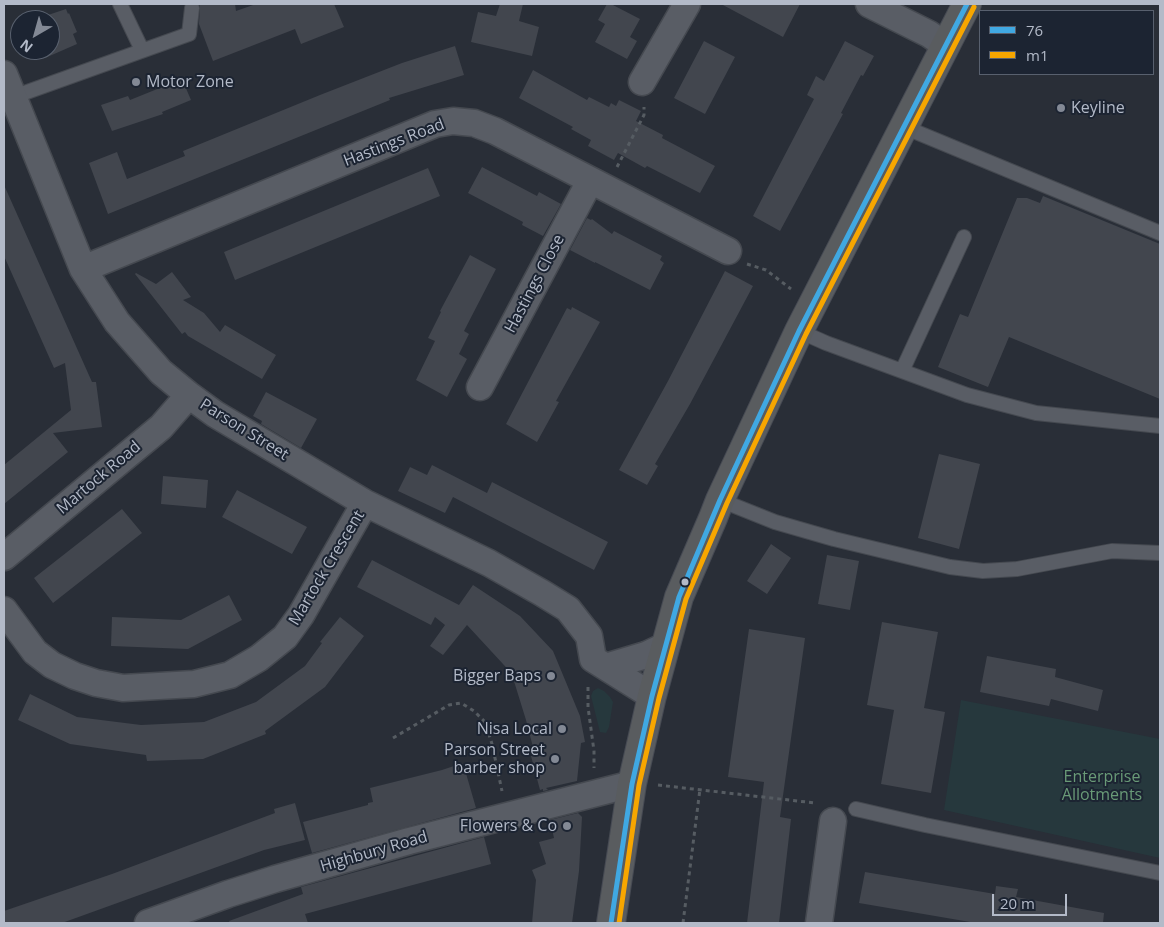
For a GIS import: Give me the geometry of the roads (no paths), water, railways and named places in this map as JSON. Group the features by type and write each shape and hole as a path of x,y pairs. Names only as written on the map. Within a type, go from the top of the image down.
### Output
{"highway":[{"path":"611,923 648,788 652,696 679,597 720,500 799,331 967,4"}],"street":[{"path":"642,82 687,4"},
{"path":"869,4 929,34 945,45"},
{"name":"Parson Street","path":"7,90 83,269 118,322 161,372 215,414 365,503 489,563 568,609 589,636 597,674 652,696"},
{"name":"Hastings Road","path":"83,269 435,124 452,121 474,123 495,131 728,252"},
{"name":"Hastings Close","path":"480,387 598,185"},
{"name":"Martock Road","path":"4,557 161,427 189,395"},
{"name":"Martock Crescent","path":"4,610 35,652 52,665 96,683 123,688 194,684 230,676 259,658 285,637 301,615 365,503"},
{"path":"597,674 665,646"},
{"name":"Highbury Road","path":"148,923 275,879 409,841 594,793 648,788"},
{"path":"819,923 835,811"}],"lane":[{"path":"120,4 142,50"},
{"path":"7,90 189,34 192,8"},
{"path":"904,127 1160,233"},
{"path":"902,371 964,236"},
{"path":"799,331 826,343 967,395 1036,412 1160,426"},
{"path":"720,500 775,522 834,539 950,567 983,572 1048,564 1112,551 1160,553"},
{"path":"835,811 934,827 1160,873"}],"place":[{"name":"Motor Zone","path":"136,82"},
{"name":"Keyline","path":"1061,108"},
{"name":"Bigger Baps","path":"551,676"},
{"name":"Nisa Local","path":"562,729"},
{"name":"Parson Street barber shop","path":"555,759"},
{"name":"Flowers & Co","path":"567,826"}],"park label":[{"name":"Enterprise Allotments","path":"1102,786"}]}
